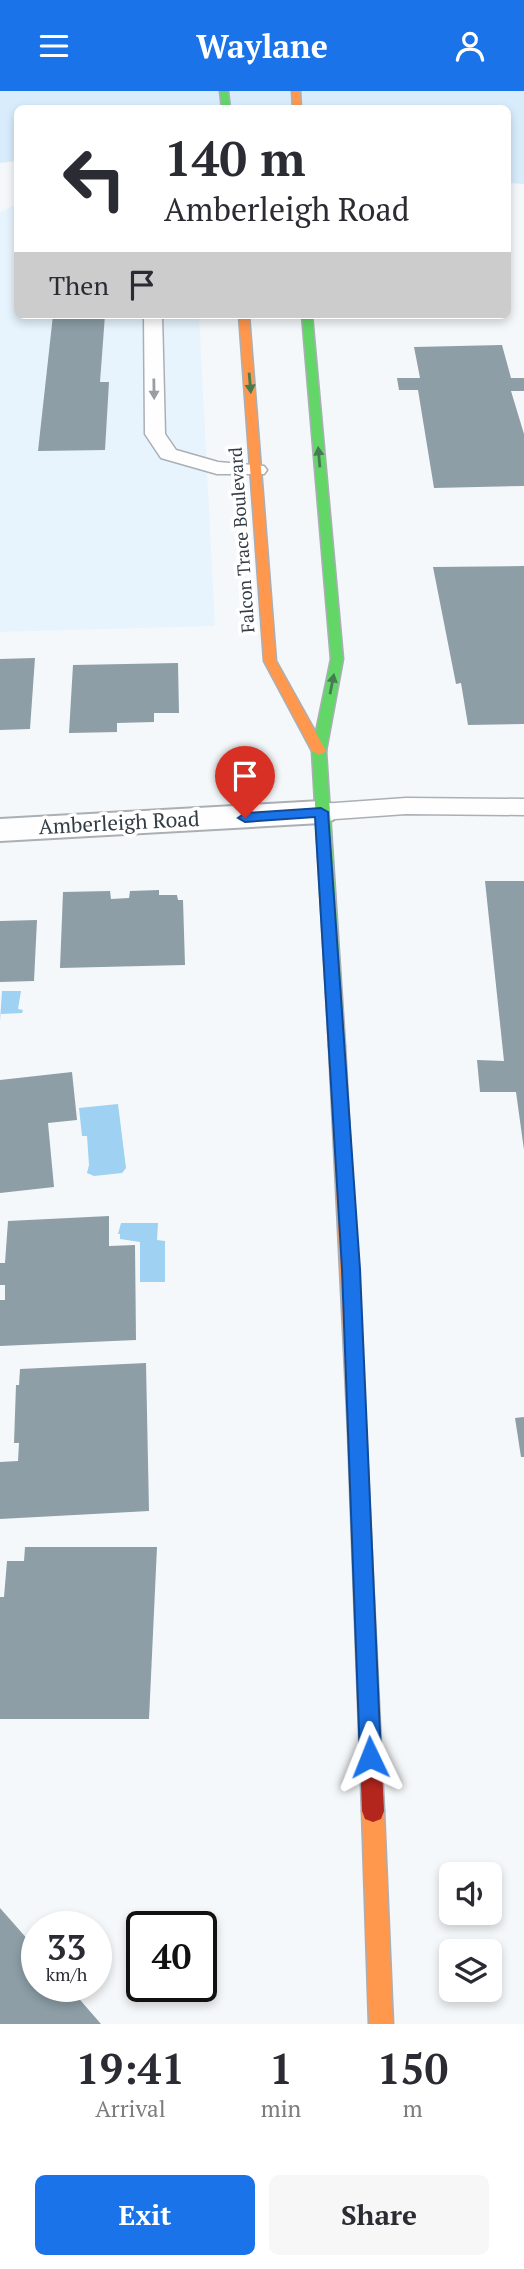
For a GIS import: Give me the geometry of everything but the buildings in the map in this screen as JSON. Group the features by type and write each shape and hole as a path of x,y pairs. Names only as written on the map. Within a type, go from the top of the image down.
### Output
{"street":[{"name":"Falcon Trace Boulevard","path":"244,319 270,661 319,751"},
{"name":"Falcon Trace Boulevard","path":"307,319 337,659 319,751 351,1269 381,2024"},
{"name":"Amberleigh Road","path":"5,822 321,812"}],"lane":[{"path":"153,319 155,434 168,454 217,468 257,470"},
{"path":"321,812 406,806 524,807"}],"shaded area":[{"path":"0,91 524,91 524,184 511,183 511,105 14,105 14,161 0,163"},
{"path":"14,205 14,319 199,319 215,626 0,632 0,212"}],"water":[{"path":"2,991 21,991 18,1009 23,1010 22,1013 1,1014 0,1022"},
{"path":"118,1104 126,1168 122,1173 94,1176 87,1173 87,1136 82,1136 79,1108"},
{"path":"121,1223 158,1223 157,1240 165,1241 165,1282 140,1282 140,1242 120,1239 118,1234"}],"traffic: fast":[{"path":"224,91 226,105"},
{"path":"307,319 337,659 319,751 337,1046"}],"traffic: slow":[{"path":"296,91 297,105"},
{"path":"244,319 270,661 319,751"},
{"path":"337,1046 357,1431"},
{"path":"373,1811 381,2024"}],"traffic: jam":[{"path":"357,1431 373,1811"}],"route":[{"path":"245,818 321,812 351,1269 370,1757"}]}
